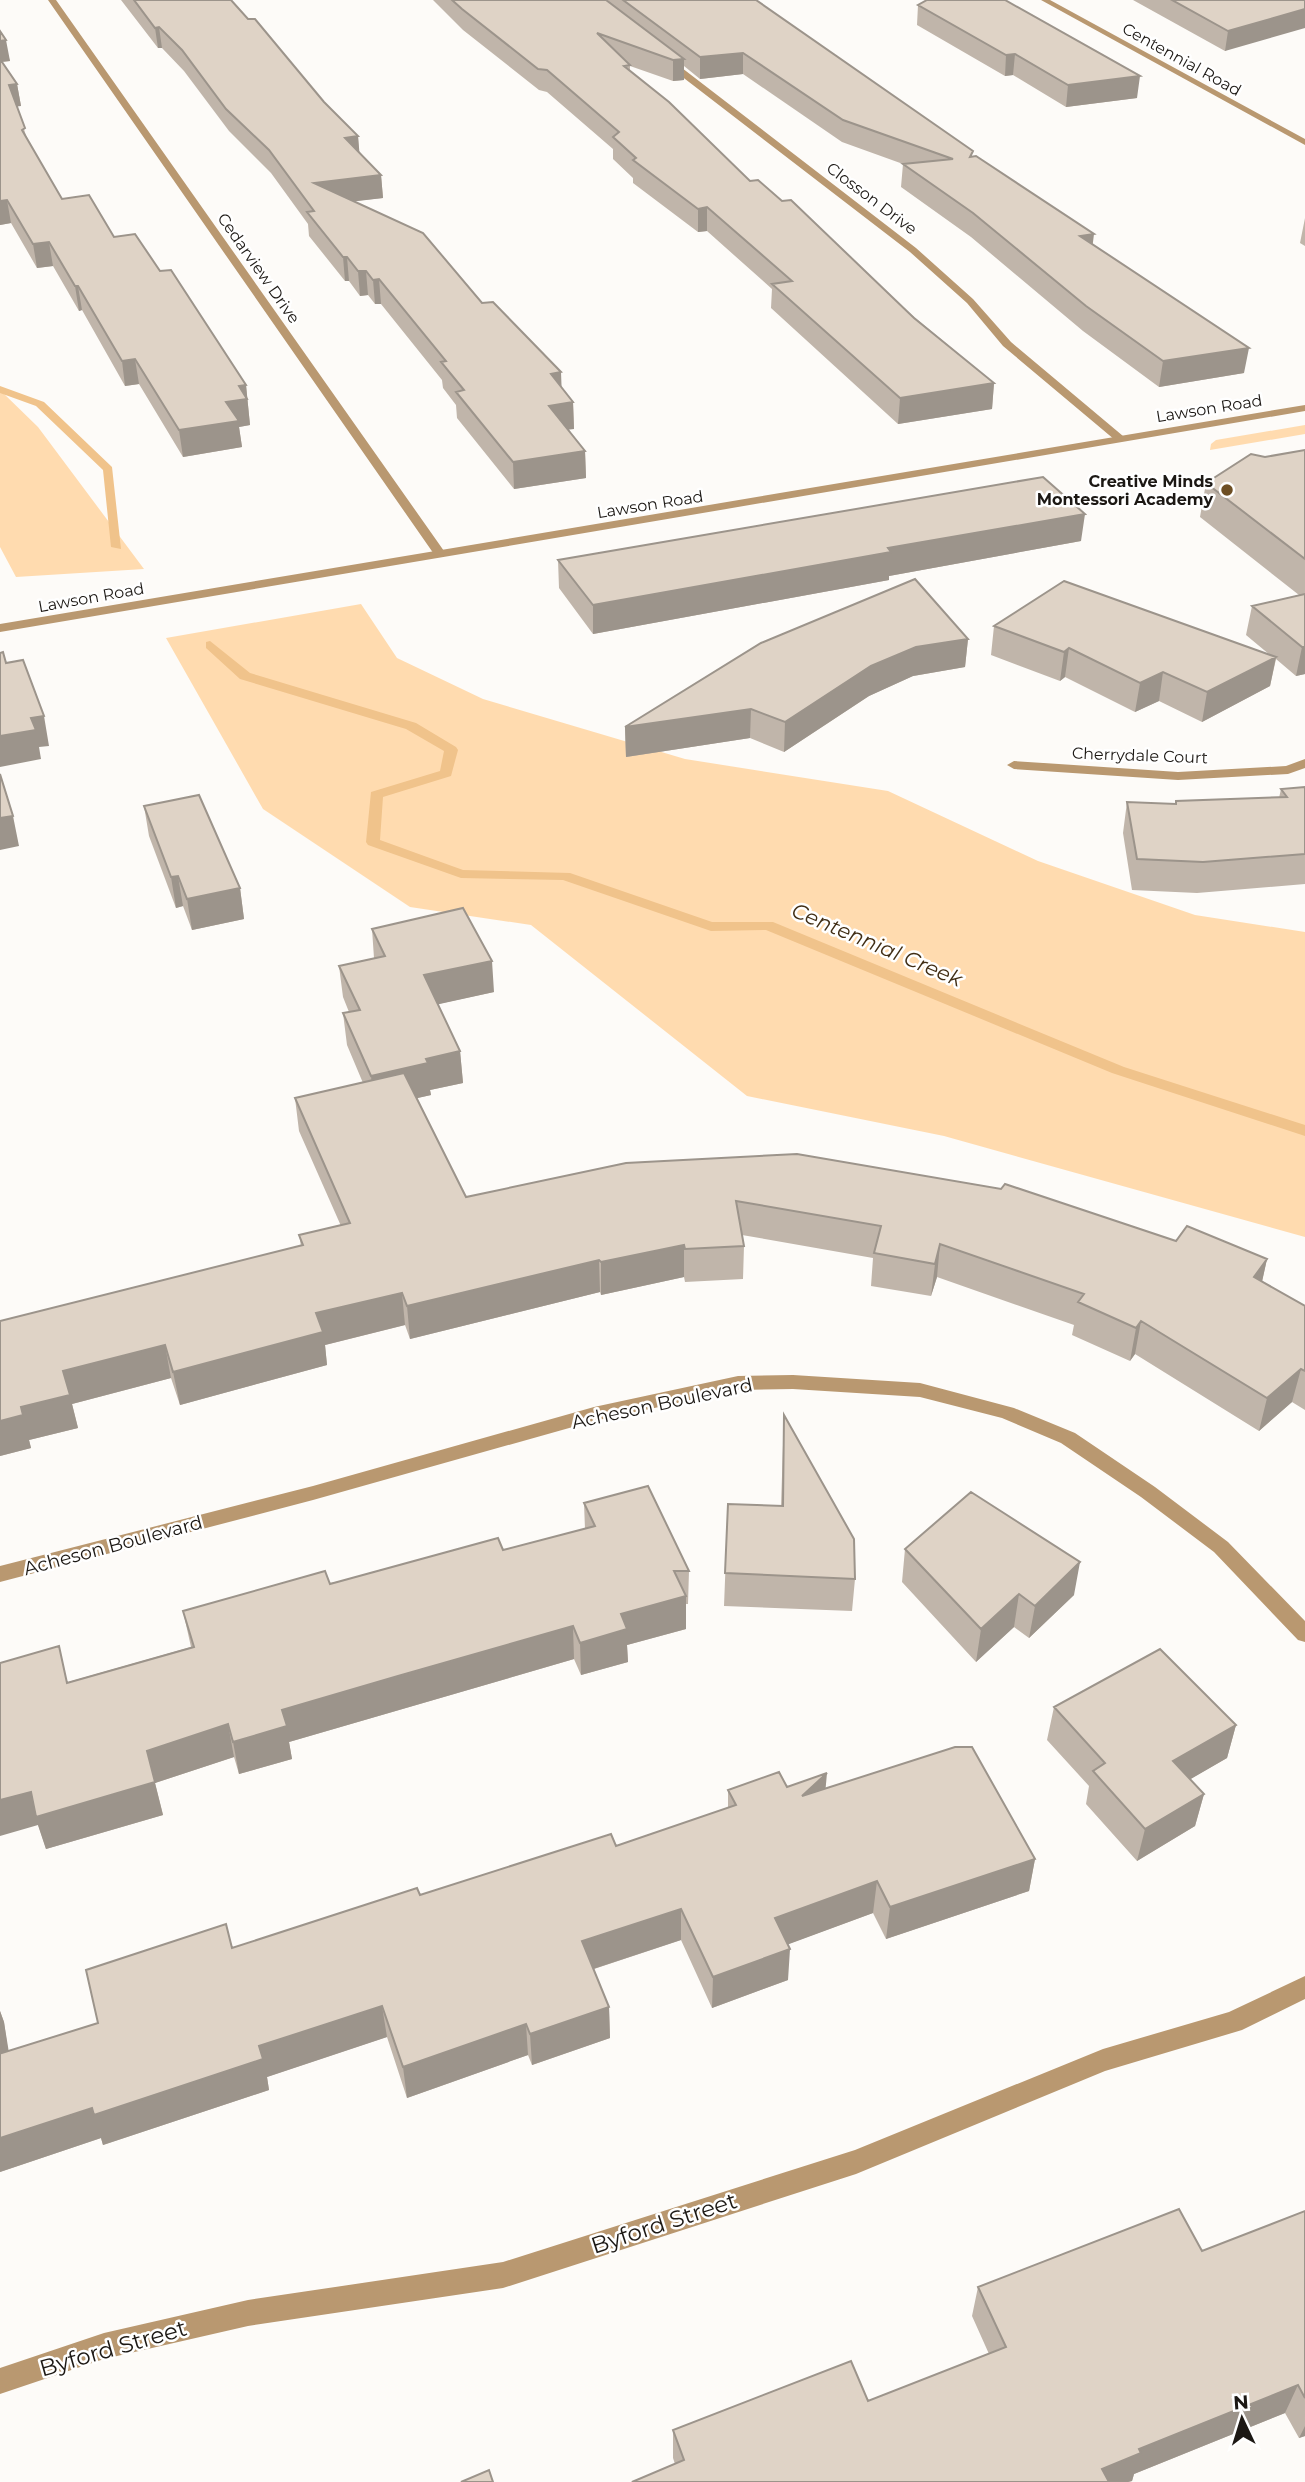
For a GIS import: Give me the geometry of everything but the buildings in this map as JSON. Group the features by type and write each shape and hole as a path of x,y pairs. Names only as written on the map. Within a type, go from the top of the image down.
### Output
{"street":[{"name":"Cedarview Drive","path":"52,0 440,554"},
{"name":"Centennial Road","path":"1045,0 1305,142"},
{"name":"Closson Drive","path":"653,50 914,250 970,301 1007,344 1119,438"},
{"name":"Lawson Road","path":"0,628 1305,408"},
{"name":"Cherrydale Court","path":"1014,765 1178,776 1288,770 1305,763"},
{"name":"Acheson Boulevard","path":"0,1574 313,1493 594,1414 738,1383 793,1382 920,1390 1007,1413 1068,1438 1148,1492 1221,1547 1305,1634"},
{"name":"Byford Street","path":"0,2381 104,2346 248,2312 503,2275 856,2162 1103,2060 1234,2022 1305,1986"}],"shaded area":[{"path":"0,390 38,427 144,569 16,577 0,547"},
{"path":"1305,425 1305,434 1210,450 1211,444 1216,440"},
{"path":"361,604 397,658 483,699 685,759 888,791 1038,861 1195,915 1305,932 1305,1237 944,1136 747,1096 531,925 410,907 263,809 166,638"}],"waterway":[{"name":"Centennial Creek","path":"0,389 40,404 108,469 117,547"},
{"name":"Centennial Creek","path":"210,645 245,676 411,726 451,750 446,773 376,795 373,842 461,874 565,876 711,927 768,925 1118,1070 1305,1131"}],"place":[{"name":"Creative Minds Montessori Academy","path":"1227,490"}]}
